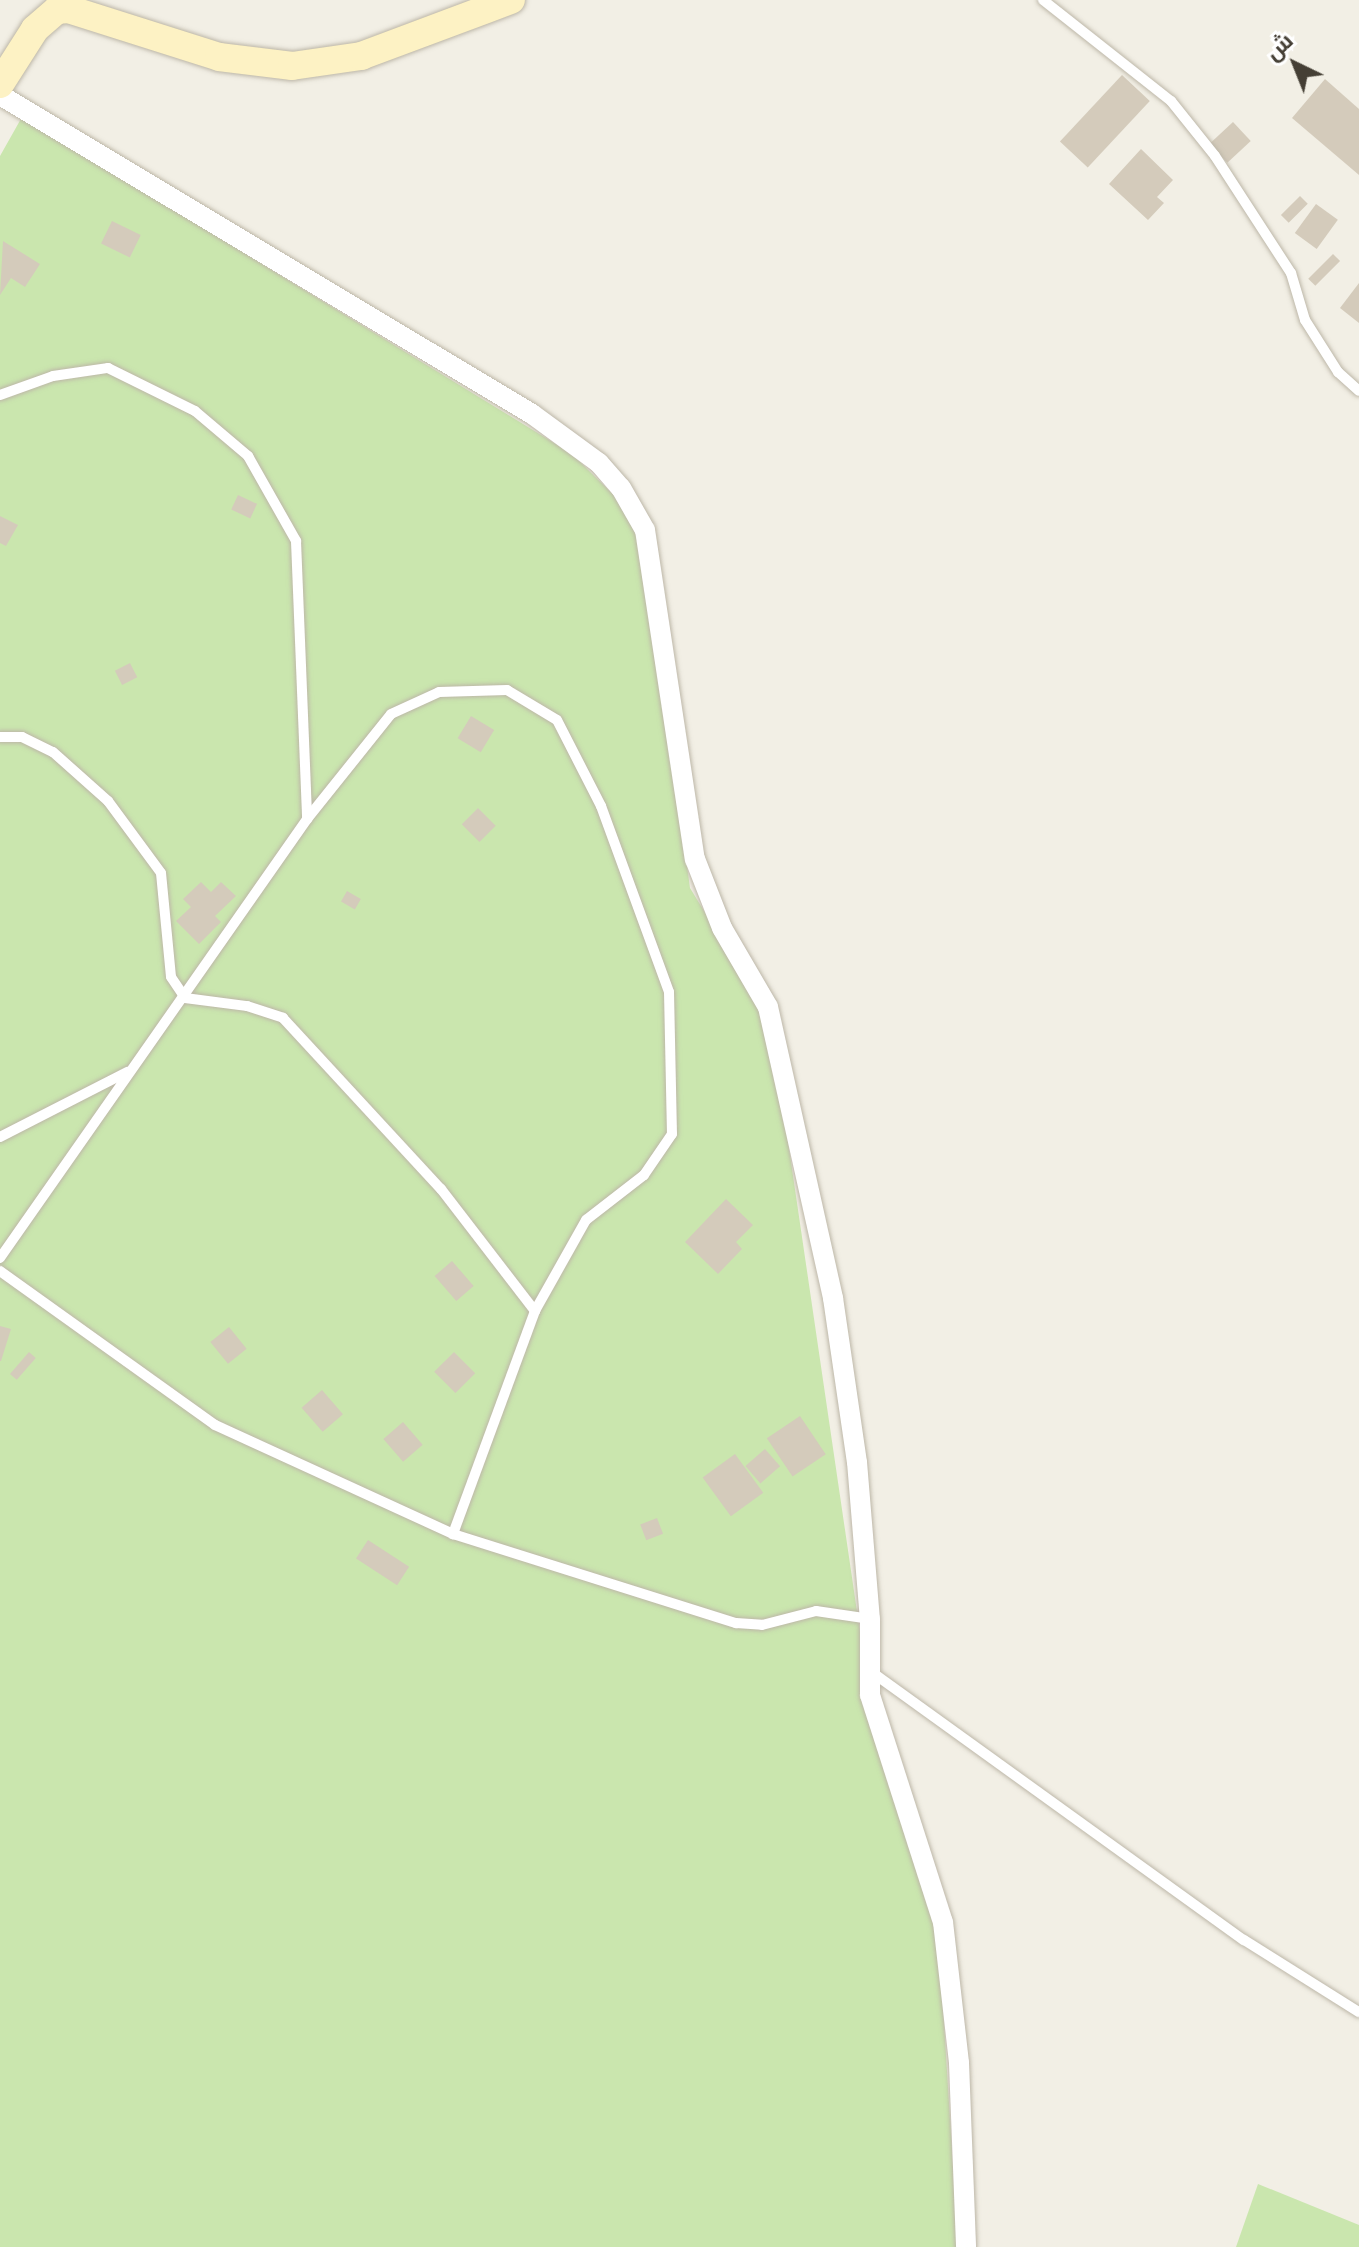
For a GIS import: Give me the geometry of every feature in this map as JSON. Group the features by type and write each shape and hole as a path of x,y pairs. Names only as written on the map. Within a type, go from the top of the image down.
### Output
{"main road":[{"path":"0,84 35,29 63,5 174,46 292,66 361,56 511,0"}],"street":[{"path":"0,95 532,414 599,463 634,508 651,551 695,859 722,928 768,1007 833,1298 857,1462 870,1619 869,1670 874,1717 943,1922 959,2063 966,2247"}],"lane":[{"path":"1043,0 1180,112 1291,273 1305,320 1330,359 1359,391"},
{"path":"0,395 53,376 108,368 195,411 248,456 296,541 307,819"},
{"path":"0,1258 129,1071 185,998 307,819 391,714 439,692 507,690 557,720 601,806 669,992 672,1134 644,1175 586,1220 535,1311 453,1534"},
{"path":"0,737 22,737 53,752 108,801 161,873 171,977 185,998 247,1006 283,1018 441,1189 535,1311"},
{"path":"0,1137 129,1071"},
{"path":"0,1271 215,1425 453,1534 736,1623 762,1625 816,1611 870,1619"},
{"path":"869,1670 1244,1940 1359,2012"}],"green space":[{"path":"22,117 572,454 641,522 690,888 770,1019 865,1666 935,1879 958,2247 0,2247 0,156"},
{"path":"1258,2184 1359,2225 1359,2247 1236,2247"}],"building":[{"path":"1122,75 1150,101 1088,167 1060,142"},
{"path":"1325,79 1359,109 1359,175 1292,118"},
{"path":"1233,122 1251,141 1227,163 1210,144"},
{"path":"1141,149 1173,180 1157,197 1164,203 1148,220 1109,184"},
{"path":"1300,196 1308,204 1289,223 1281,215"},
{"path":"1316,204 1338,220 1317,249 1295,233"},
{"path":"112,221 141,235 130,257 101,243"},
{"path":"3,241 40,264 25,287 11,278 0,295"},
{"path":"1333,254 1340,261 1315,286 1308,279"},
{"path":"1359,283 1359,323 1340,308"},
{"path":"238,495 257,504 250,518 231,510"},
{"path":"0,516 18,525 6,546 0,543"},
{"path":"130,663 137,677 122,685 115,671"},
{"path":"471,716 494,730 481,752 458,738"},
{"path":"478,808 496,826 479,842 462,824"},
{"path":"201,882 211,892 221,882 236,896 215,916 221,922 199,944 176,921 191,907 183,899"},
{"path":"347,891 361,899 355,909 341,901"},
{"path":"726,1199 753,1225 736,1242 742,1249 718,1274 685,1242"},
{"path":"452,1261 474,1286 456,1301 435,1276"},
{"path":"0,1326 11,1329 1,1361 0,1361"},
{"path":"229,1327 247,1349 228,1364 210,1342"},
{"path":"29,1352 36,1358 17,1380 10,1374"},
{"path":"454,1352 475,1373 455,1393 434,1372"},
{"path":"322,1390 343,1414 323,1432 302,1408"},
{"path":"800,1416 826,1454 793,1477 767,1438"},
{"path":"403,1422 423,1445 403,1462 383,1439"},
{"path":"765,1449 780,1466 760,1483 745,1466"},
{"path":"735,1454 763,1493 731,1516 703,1478"},
{"path":"657,1518 663,1534 646,1540 640,1524"},
{"path":"368,1540 409,1567 397,1585 356,1558"}]}
